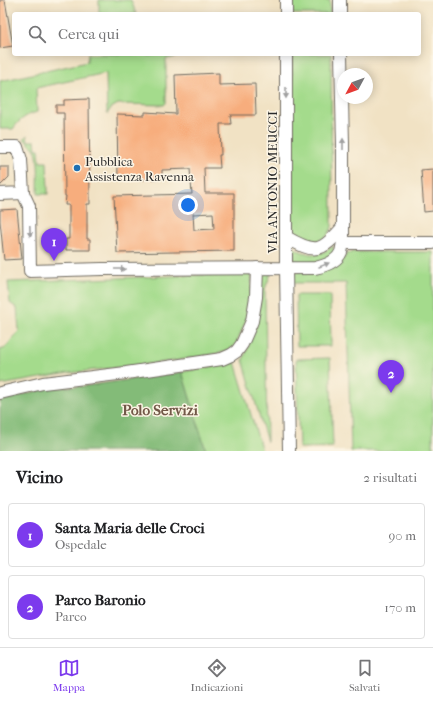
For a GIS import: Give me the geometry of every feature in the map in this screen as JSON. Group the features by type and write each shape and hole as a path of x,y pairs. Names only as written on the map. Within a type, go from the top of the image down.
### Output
{"street":[{"path":"286,0 286,12"},
{"path":"340,0 340,12"},
{"name":"VIA ANTONIO MEUCCI","path":"286,56 286,268 315,268 325,266 332,262 340,254 343,243 341,56"},
{"path":"0,147 17,147 21,160 23,193 29,206 30,271 286,268 289,451"},
{"path":"0,194 23,193"},
{"path":"286,237 300,246 319,248 327,244 343,227"},
{"path":"343,243 433,243"},
{"path":"0,393 43,383 222,359 231,355 237,351 242,344 252,321 256,298 257,268"}],"green space":[{"path":"99,0 131,0 135,12 99,12"},
{"path":"292,0 330,0 330,12 292,12"},
{"path":"88,56 181,56 166,59 166,103 164,105 118,104 111,108 107,114 106,73 36,88 37,112 23,118 13,129 0,129 0,81 87,62"},
{"path":"292,56 331,56 332,227 325,238 311,242 305,242 292,233"},
{"path":"27,135 28,141 35,141 36,149 39,149 40,162 47,162 48,194 38,194 37,157 34,148 24,139"},
{"path":"333,246 334,251 326,260 313,262 294,261 293,247 309,254 318,254"},
{"path":"353,252 433,252 433,451 351,451 346,283 291,283 291,273 343,259 347,254"},
{"path":"271,271 265,289 267,442 243,360 256,327 260,304 259,272"},
{"path":"252,273 251,302 248,316 235,346 225,352 174,361 69,373 0,385 0,349 4,349 19,331 17,308 10,303 8,282"},
{"path":"296,295 330,295 331,346 297,346"},
{"path":"330,358 333,447 299,448 296,359"},
{"path":"235,362 262,451 206,451 182,372"},
{"path":"182,372 206,451 0,451 0,401 47,388 85,386"}],"building":[{"path":"0,0 5,0 12,46 0,48"},
{"path":"219,73 219,85 255,84 256,115 230,115 231,124 220,124 220,168 204,168 205,193 234,193 234,251 117,253 114,196 192,194 190,169 162,170 162,179 118,179 117,114 145,115 145,112 176,114 175,75","holes":["213,213 214,229 194,230 193,214"]},
{"name":"Pubblica Assistenza Ravenna","path":"89,99 90,204 87,204 87,239 90,239 90,250 66,250 66,239 69,239 69,205 65,205 64,113 56,113 56,105 64,105 64,100"},
{"path":"0,167 9,167 9,177 0,186"},
{"path":"433,169 433,211 424,212 421,170"},
{"path":"17,209 22,259 4,260 0,210"}],"place":[{"name":"Pubblica Assistenza Ravenna","path":"77,168"},
{"name":"Santa Maria delle Croci","path":"54,261"},
{"name":"Parco Baronio","path":"391,393"}],"district":[{"name":"Polo Servizi","path":"160,410"}]}
